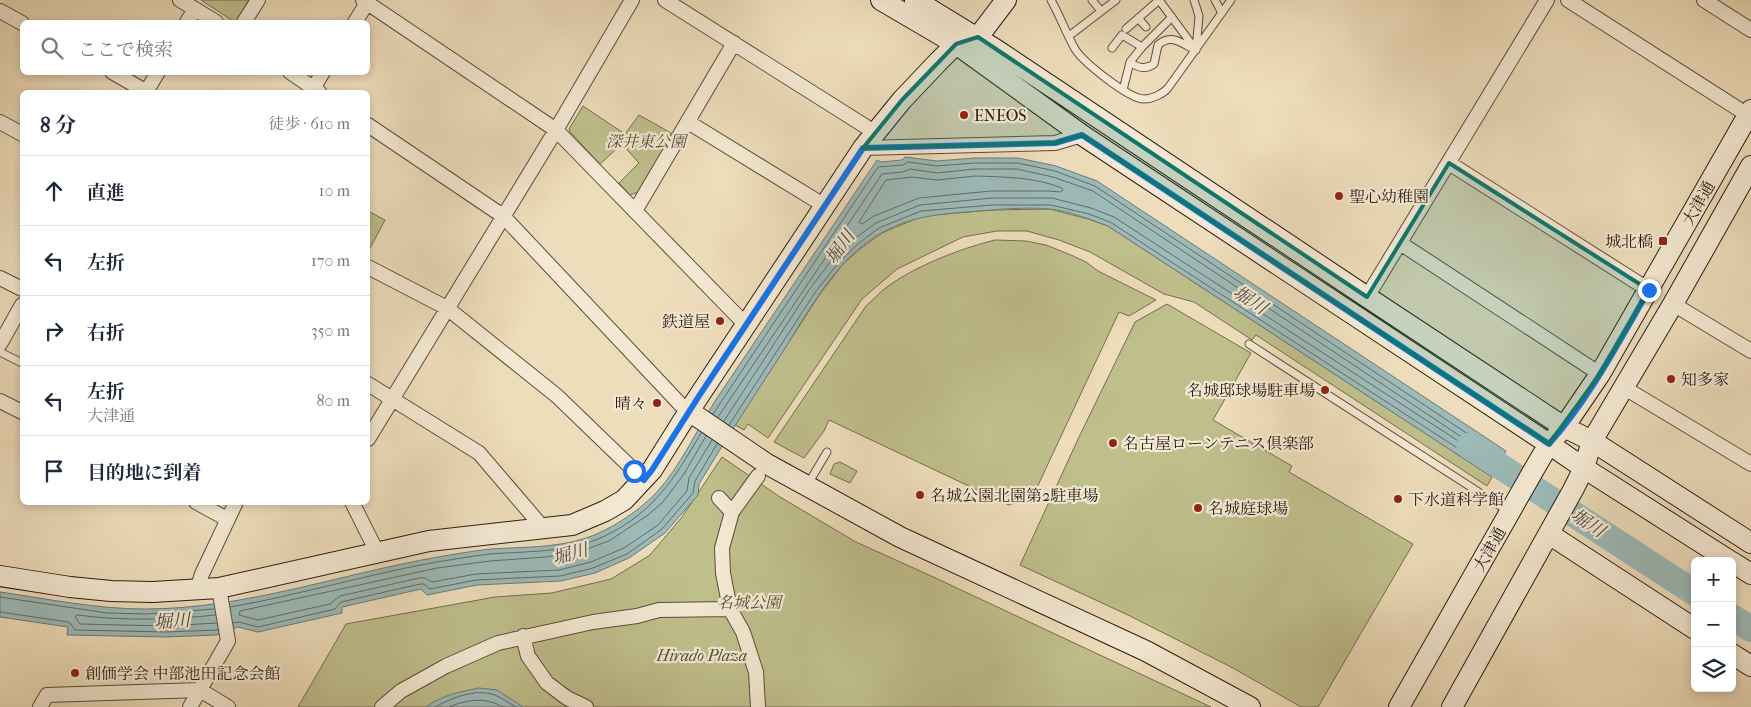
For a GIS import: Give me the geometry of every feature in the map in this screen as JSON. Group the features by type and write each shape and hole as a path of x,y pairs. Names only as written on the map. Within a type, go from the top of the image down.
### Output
{"street":[{"path":"180,0 213,20"},
{"path":"245,20 258,0"},
{"path":"370,436 556,130 632,0"},
{"path":"665,0 734,43 870,140 1055,143 1082,135"},
{"path":"881,0 956,44 1082,135 1584,468 1723,557"},
{"path":"915,0 978,37 1564,427 1592,441 1751,544"},
{"path":"0,576 70,587 111,591 197,590 220,594 377,552 429,541 572,525 605,511 624,500 644,480 695,415 746,325 870,140 902,100 956,44 978,37 1006,0"},
{"path":"1366,297 1547,0"},
{"path":"1568,0 1750,114"},
{"path":"1704,0 1751,30"},
{"path":"356,20 367,1 556,130 746,325"},
{"path":"188,20 195,9"},
{"path":"0,11 20,22"},
{"path":"636,212 734,43"},
{"path":"117,75 143,90"},
{"path":"147,90 156,75"},
{"path":"294,75 313,90"},
{"path":"314,90 322,75"},
{"name":"大津通","path":"1399,707 1534,469 1549,444 1564,427 1600,374 1750,114"},
{"path":"0,122 20,133"},
{"path":"688,122 825,206"},
{"path":"370,126 503,216 680,404 767,464 904,540 1146,651 1250,707"},
{"path":"1449,163 1649,290"},
{"name":"大津通","path":"1452,707 1572,492 1584,468 1592,441 1622,387 1673,304 1751,166"},
{"path":"1400,243 1600,374"},
{"path":"370,268 447,308 557,396 644,480"},
{"path":"0,278 20,288"},
{"path":"1673,304 1751,352"},
{"path":"0,344 20,309"},
{"path":"370,385 479,453 544,529"},
{"path":"1622,387 1751,464"},
{"path":"0,401 20,411"},
{"path":"758,476 732,512 722,548 723,573 730,609 743,632 756,672 758,707"},
{"path":"720,498 732,512"},
{"path":"201,505 227,519"},
{"path":"197,590 202,574 234,505"},
{"path":"354,505 377,552"},
{"path":"1551,529 1691,626"},
{"path":"1736,565 1751,574"},
{"path":"190,707 228,641 220,594"},
{"path":"382,707 401,691 446,666 498,643 523,636 593,622 637,616 660,610 730,609"},
{"path":"523,636 528,656 547,683 568,703 586,707"},
{"path":"1736,657 1751,666"},
{"path":"40,707 47,695 200,690 228,707"}],"lane":[{"path":"1061,0 1052,3 1083,59 1133,97 1144,99 1164,92 1231,0"},
{"path":"1092,0 1101,11"},
{"path":"1126,28 1159,0 1196,50"},
{"path":"1194,0 1199,16 1196,50"},
{"path":"1215,0 1222,13"},
{"path":"1069,36 1112,1"},
{"path":"1123,90 1130,62 1172,17"},
{"path":"1138,18 1146,27"},
{"path":"1112,48 1122,34 1142,47"},
{"path":"1130,62 1141,68 1150,67 1154,64 1158,45 1168,38 1176,39 1196,50"},
{"path":"1249,344 1513,507"},
{"path":"0,352 20,362"},
{"path":"807,486 827,452"}],"highlighted area":[{"path":"978,37 1367,297 1449,163 1649,290 1600,374 1549,444 1082,135 1055,143 863,148 902,100 956,44"}],"green space":[{"path":"201,0 249,0 237,20 231,20"},
{"name":"深井東公園","path":"583,106 625,134 639,115 673,134 638,192 630,195 619,183 639,163 622,144 600,164 570,132 569,129"},
{"path":"1050,209 1108,226 1492,477 1487,486 1256,335 1252,340 1194,302 1164,294 1090,252 1059,240 1027,231 997,231 963,237 897,269 862,299 768,438 748,424 744,430 735,425 820,294 843,264 882,233 922,216 992,210"},
{"path":"370,212 385,220 370,248"},
{"path":"995,240 1026,241 1046,245 1086,262 1098,271 1156,300 1129,316 1119,312 1033,496 1009,505 829,420 824,431 804,458 774,442 866,306 881,292 922,266 966,248"},
{"name":"名城庭球場","path":"1167,304 1251,353 1213,420 1292,466 1289,472 1413,544 1318,707 1301,707 1233,668 1128,615 1020,565 1135,322"},
{"name":"名城公園","path":"722,457 780,497 856,542 1211,707 298,707 346,624 495,597 552,593 611,579 650,555 682,517"},
{"path":"840,462 857,471 850,483 830,474 834,464"}],"water":[{"path":"905,157 937,161 975,158 1018,158 1056,166 1097,181 1506,451 1492,477 1108,226 1072,213 1050,209 1014,208 952,213 929,216 895,226 883,232 852,255 825,286 803,319 699,484 698,495 665,533 629,558 595,573 561,581 477,585 427,595 421,589 342,607 342,613 258,632 238,627 217,635 166,637 67,635 68,627 0,617 0,592 127,609 182,607 256,597 401,564 451,555 491,549 537,547 572,542 602,532 640,507 665,482 717,398 877,160 881,162 902,160"},
{"path":"479,688 497,690 523,707 426,707 445,697"}],"waterway":[{"name":"堀川","path":"1469,446 1691,590"},
{"name":"堀川","path":"1736,620 1751,629"}],"place":[{"name":"ENEOS","path":"964,115"},
{"name":"聖心幼稚園","path":"1339,196"},
{"name":"城北橋","path":"1663,241"},
{"name":"鉄道屋","path":"720,321"},
{"name":"知多家","path":"1671,379"},
{"name":"名城邸球場駐車場","path":"1325,390"},
{"name":"晴々","path":"657,403"},
{"name":"名古屋ローンテニス倶楽部","path":"1113,443"},
{"name":"名城公園北園第2駐車場","path":"920,495"},
{"name":"下水道科学館","path":"1398,499"},
{"name":"名城庭球場","path":"1198,508"},
{"name":"創価学会 中部池田記念会館","path":"75,673"}],"route":[{"path":"634,471 644,480 652,470 863,148 1055,143 1082,135 1549,444 1564,427 1600,374 1649,290"}],"park label":[{"name":"Hirado Plaza","path":"702,655"}]}
